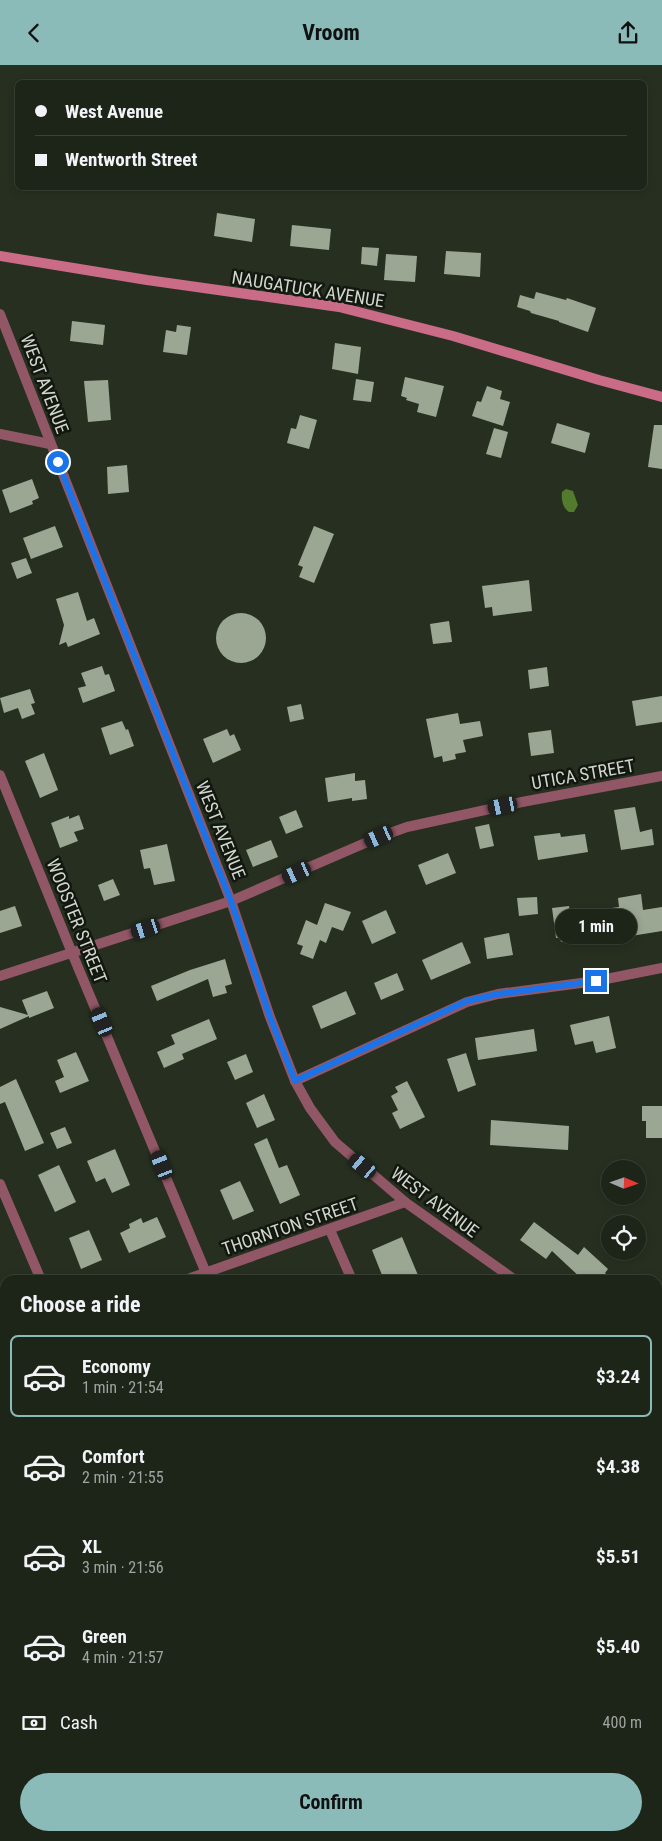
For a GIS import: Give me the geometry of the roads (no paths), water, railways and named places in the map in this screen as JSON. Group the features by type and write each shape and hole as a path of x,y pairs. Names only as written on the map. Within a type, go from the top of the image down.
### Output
{"main road":[{"name":"NAUGATUCK AVENUE","path":"0,256 156,282 340,307 453,337 662,397"}],"street":[{"name":"WEST AVENUE","path":"0,314 231,901 270,1017 295,1081 310,1108 335,1142 405,1202 508,1275"},
{"path":"0,434 50,444"},
{"name":"WOOSTER STREET","path":"0,775 72,953 206,1273"},
{"name":"UTICA STREET","path":"0,976 231,901 379,837 407,827 522,802 662,776"},
{"path":"295,1081 467,1001 498,994 596,981 662,968"},
{"path":"0,1184 39,1275"},
{"name":"THORNTON STREET","path":"200,1275 405,1202"},
{"path":"330,1230 350,1275"}]}
